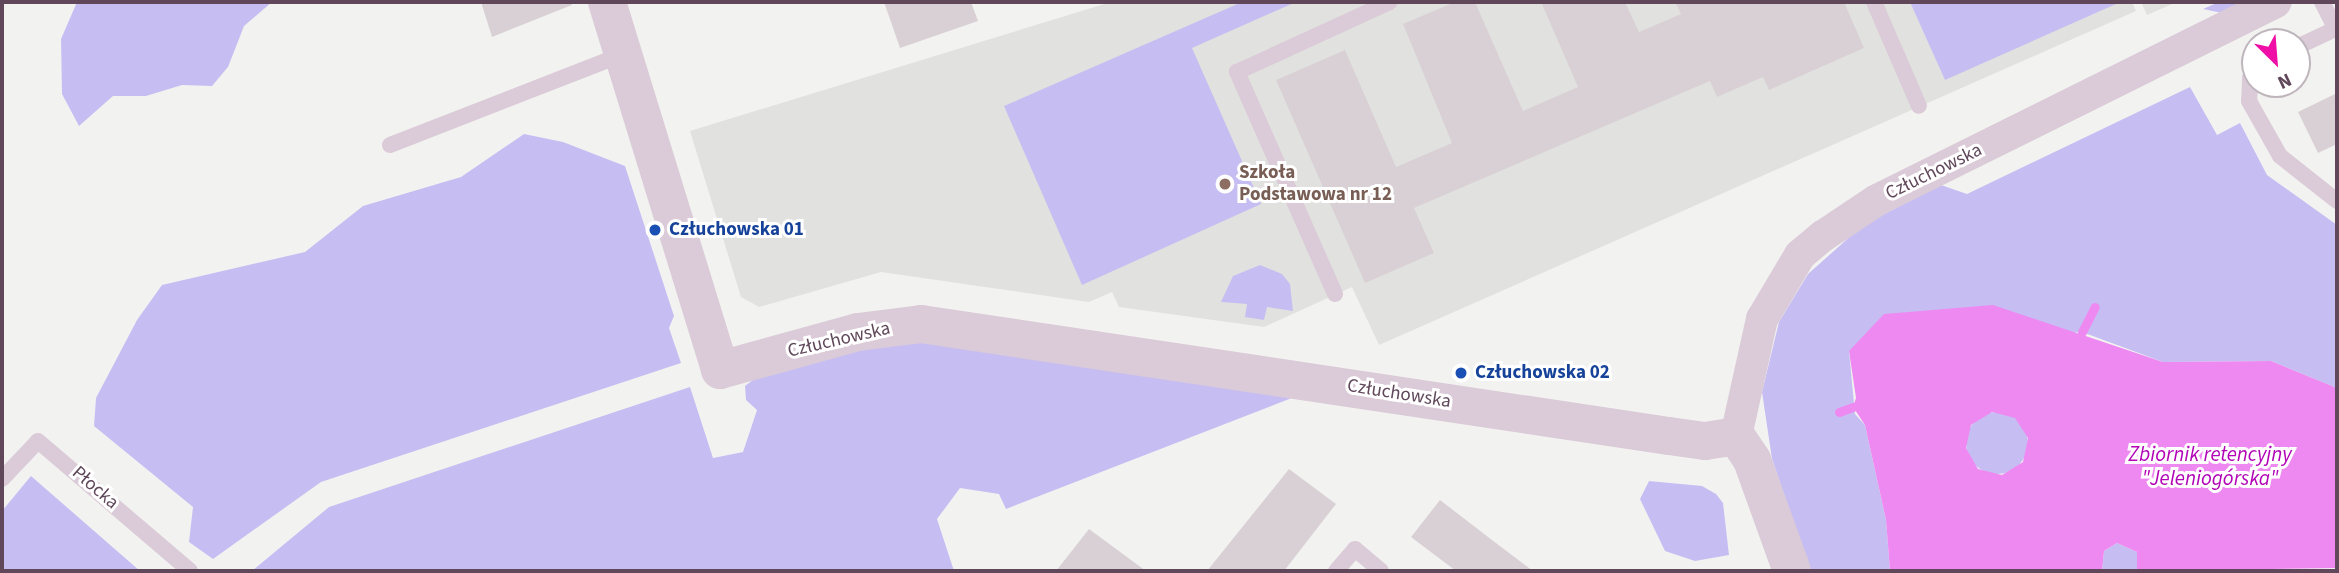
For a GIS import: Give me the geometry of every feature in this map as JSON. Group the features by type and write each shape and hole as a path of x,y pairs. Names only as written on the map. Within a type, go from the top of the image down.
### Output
{"street":[{"name":"Człuchowska","path":"607,2 720,370 858,332 921,324 1705,441 1736,436 1762,319 1800,256 1823,236 1877,200 2276,2"},
{"path":"1736,436 1752,460 1792,571"}],"lane":[{"path":"1335,294 1237,72 1390,2"},
{"path":"1874,2 1919,106"},
{"path":"2311,40 2336,28 2322,2"},
{"path":"390,145 622,54"},
{"path":"2249,98 2280,156 2337,201"},
{"name":"Płocka","path":"2,479 38,441 190,571"},
{"path":"1336,571 1355,549 1381,571"}],"shaded area":[{"path":"77,2 272,2 244,26 228,67 212,86 182,85 146,96 113,96 79,126 62,94 61,39"},
{"name":"Szkoła Podstawowa nr 12","path":"1111,2 2132,2 2136,11 1379,345 1352,287 1264,327 1119,307 1112,292 1089,302 881,272 759,307 741,297 690,131"},
{"path":"1242,2 1296,2 1192,48 1261,204 1082,285 1004,106"},
{"path":"1910,2 2116,2 2116,4 1945,80"},
{"path":"2141,2 2177,2 2147,15"},
{"path":"2219,2 2244,2 2222,13 2203,9"},
{"path":"2190,87 2217,135 2240,123 2267,175 2337,225 2337,388 2271,361 2163,362 2082,332 1849,351 1855,414 1865,425 1886,520 1890,571 1810,571 1772,459 1762,392 1779,322 1808,274 1863,225 1941,185 1967,194"},
{"path":"524,134 563,142 625,166 674,316 669,328 681,363 321,482 213,559 189,542 193,507 94,426 96,398 137,320 162,285 305,252 363,206 461,177"},
{"path":"1260,265 1282,274 1290,284 1293,311 1267,307 1264,320 1245,317 1247,304 1221,302 1233,276"},
{"path":"909,341 1302,394 1006,509 999,494 960,488 937,519 954,571 252,571 329,507 690,387 713,458 743,452 757,410 746,400 745,386 761,374 877,344"},
{"path":"1991,412 2003,412 2019,421 2026,431 2026,455 2019,465 2003,474 1991,474 1980,469 1971,460 1966,449 1966,437 1971,426 1980,417"},
{"path":"31,476 140,571 2,571 2,511"},
{"path":"1649,481 1702,486 1716,494 1723,503 1729,555 1695,561 1665,551 1640,499"},
{"path":"2117,543 2137,552 2137,571 2102,571 2104,551"}],"water":[{"name":"Zbiornik retencyjny \"Jeleniogórska\"","path":"1993,305 2163,362 2271,361 2337,388 2337,568 2137,571 2137,552 2117,543 2104,551 2102,571 1890,571 1886,520 1865,425 1853,407 1856,398 1849,351 1884,314","holes":["1992,412 2015,418 2028,438 2023,462 2002,475 1978,469 1966,448 1971,425"]}],"building":[{"path":"481,2 571,2 572,5 492,37"},
{"path":"884,2 971,2 978,21 900,48"},
{"path":"1455,2 1475,2 1523,111 1578,87 1541,2 1625,2 1639,32 1681,14 1675,2 1844,2 1864,48 1769,90 1763,77 1717,97 1710,81 1414,208 1434,253 1365,283 1276,80 1345,50 1396,167 1452,143 1403,24"},
{"path":"2337,93 2337,144 2318,153 2298,112"},
{"path":"1289,469 1336,504 1284,571 1207,571"},
{"path":"1440,500 1533,571 1456,571 1411,537"},
{"path":"1089,529 1146,571 1056,571"}],"waterway":[{"path":"2082,332 2095,307"},
{"path":"1839,412 1853,407"}],"place":[{"name":"Szkoła Podstawowa nr 12","path":"1225,184"},
{"name":"Człuchowska 01","path":"655,230"},
{"name":"Człuchowska 02","path":"1461,373"}]}
